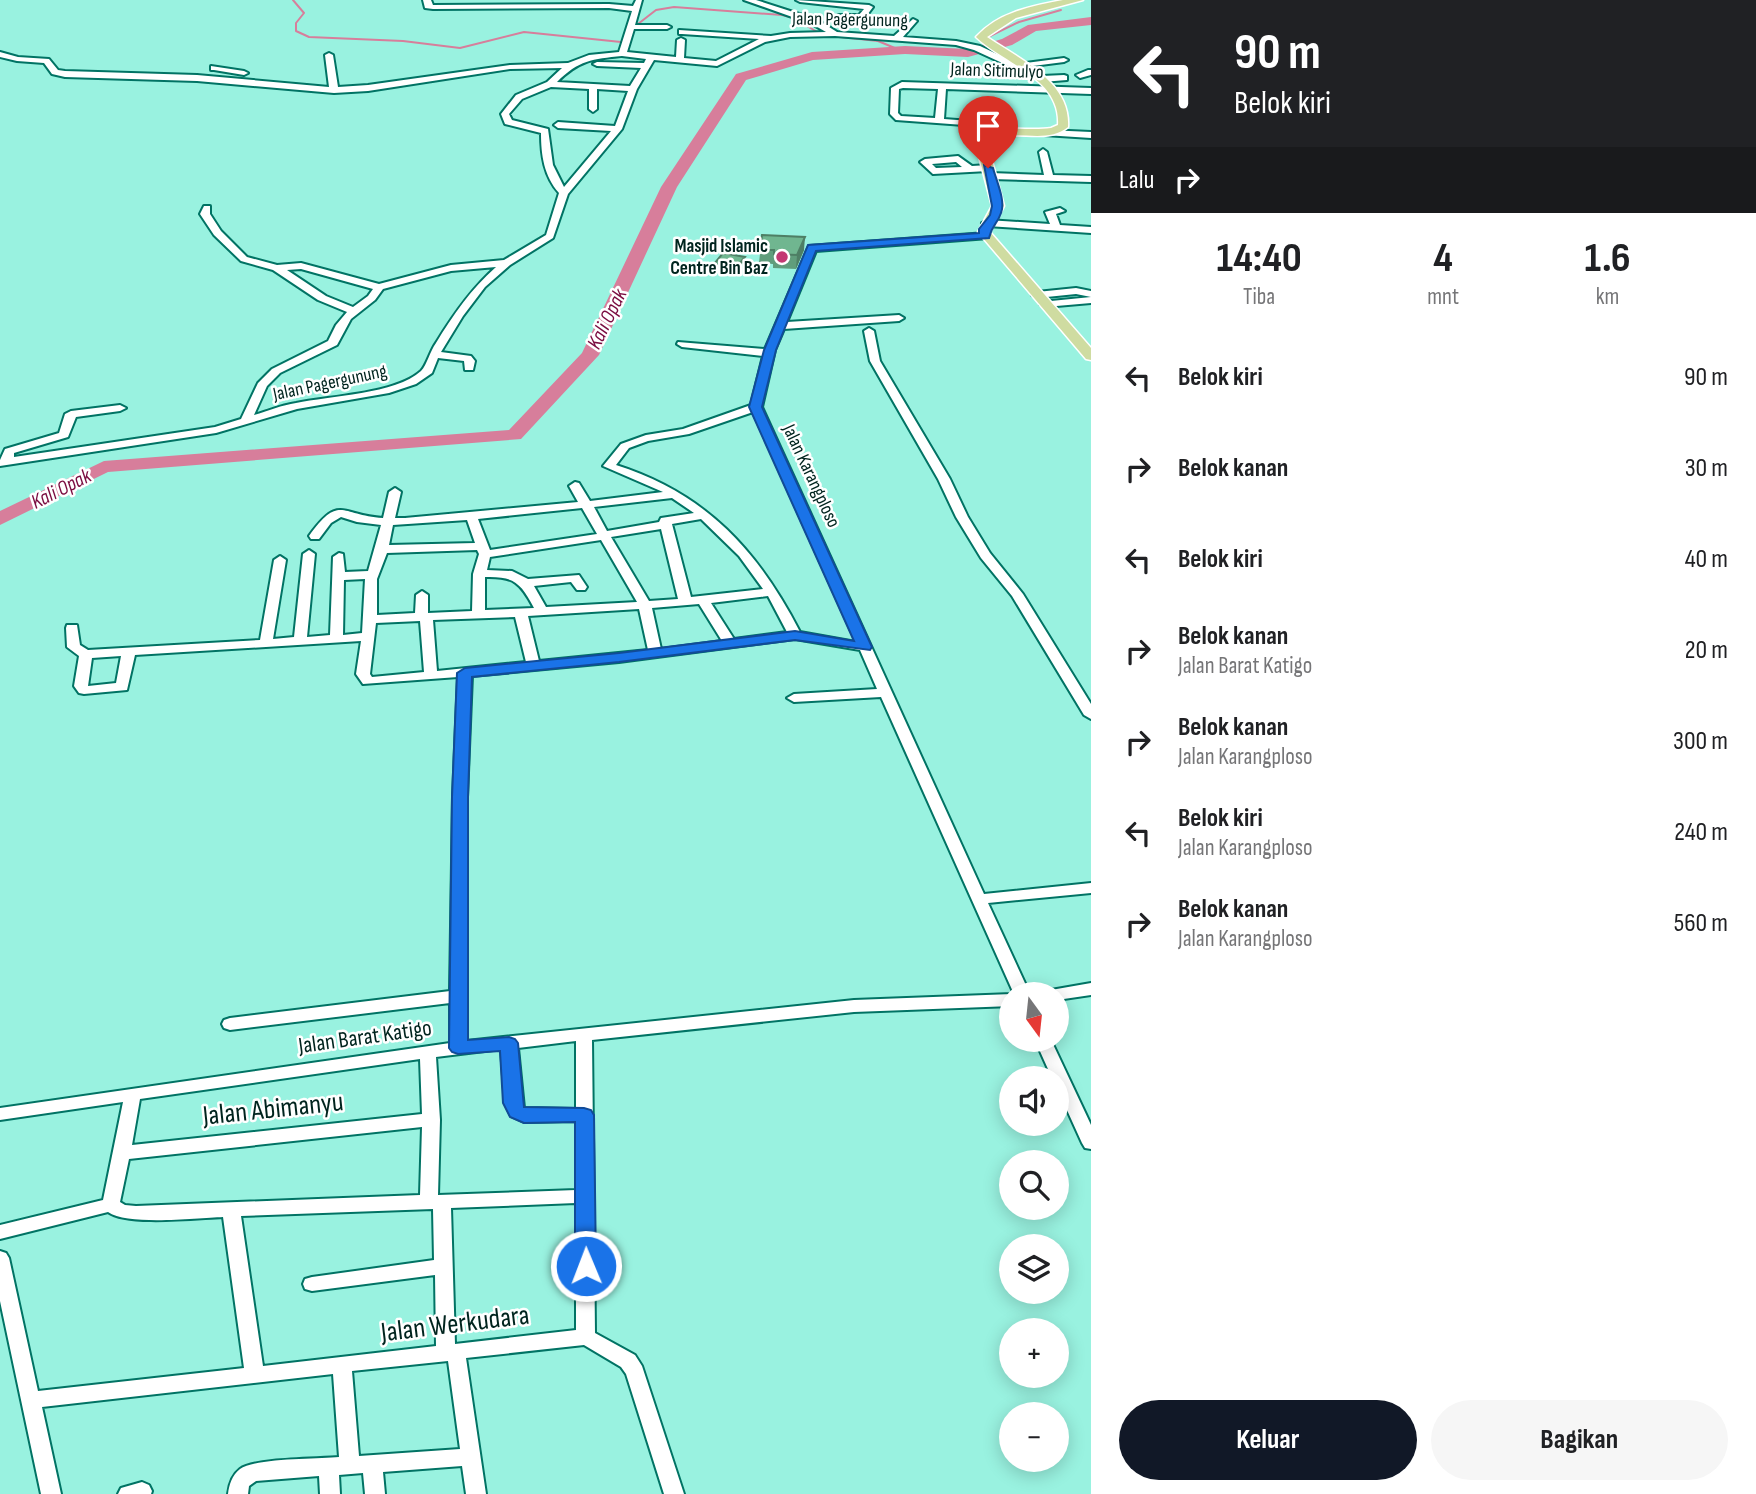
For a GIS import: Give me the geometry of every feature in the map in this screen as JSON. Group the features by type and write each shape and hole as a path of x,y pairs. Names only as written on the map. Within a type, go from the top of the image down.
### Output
{"main road":[{"path":"1078,0 1010,19 987,30 979,43 1021,65 1056,91 1065,119 1061,128 1048,133 1001,134 981,141 998,206 986,229 1041,299 1091,356"}],"street":[{"path":"427,0 431,7 500,3 638,4 622,54"},
{"path":"748,0 815,22 835,34"},
{"path":"800,0 869,7 861,17 841,17"},
{"path":"765,6 789,1"},
{"path":"897,38 913,21"},
{"path":"629,27 667,27"},
{"path":"710,64 716,34"},
{"path":"680,61 681,36 716,34 773,37"},
{"name":"Jalan Pagergunung","path":"4,463 216,430 295,406 389,390 412,382 428,371 434,354 458,315 481,285 506,263 551,236 564,193 551,175 545,151 545,131 515,125 505,118 505,114 519,97 550,84 569,65 589,57 622,54 648,62 710,64 724,62 756,43 773,37 820,34 979,43"},
{"path":"0,54 17,59 46,61 55,72 65,74 158,76 334,90 368,88 510,67 569,65"},
{"path":"329,55 334,90"},
{"path":"1001,55 1039,77 1064,78"},
{"path":"1021,65 1064,60"},
{"path":"597,64 648,62"},
{"path":"564,193 618,128 633,89 648,62"},
{"path":"214,68 257,76 266,84"},
{"path":"1080,75 1091,72"},
{"path":"550,84 633,89"},
{"name":"Jalan Sitimulyo","path":"939,122 907,120 895,116 895,88 902,85 1091,91"},
{"path":"593,87 593,108"},
{"path":"942,87 939,122 994,125 1001,134"},
{"path":"558,125 618,128"},
{"path":"1061,128 1091,128"},
{"path":"1048,133 1091,135"},
{"path":"1043,152 1049,178"},
{"path":"970,169 1049,178 1091,179"},
{"path":"207,208 205,214 217,233 244,259 277,268 321,298 354,311"},
{"path":"1056,227 1050,212 1060,211"},
{"path":"986,229 1056,227 1091,230"},
{"name":"Jalan Karangploso","path":"986,229 812,248 779,326 756,407 1017,982"},
{"path":"277,268 301,266 379,287 451,268 506,263"},
{"path":"246,421 262,385 276,371 332,343 337,330 354,311 374,298 379,287"},
{"path":"1041,299 1076,291 1091,294"},
{"path":"1041,299 1091,300"},
{"path":"779,326 899,318"},
{"path":"869,331 876,361 944,479 962,517 985,555 1017,594 1091,715"},
{"path":"682,344 770,353"},
{"path":"434,354 467,358 470,368"},
{"path":"756,407 685,432 646,438 625,446 609,466 636,472 675,494 703,515 755,565 773,592 795,635"},
{"path":"4,463 9,450 17,446 64,435 71,414 120,408"},
{"path":"575,486 645,605 655,653"},
{"path":"395,492 373,575 363,674 368,681 655,653 795,635 864,647"},
{"path":"315,536 327,520 340,512 351,517 389,521 585,506 675,494"},
{"path":"686,603 666,521 703,515"},
{"path":"471,516 484,550 479,574 478,614"},
{"path":"382,549 484,550 605,536 666,525"},
{"path":"300,641 309,554"},
{"path":"336,639 340,557"},
{"path":"266,643 280,560"},
{"path":"479,574 509,573 528,583 575,578 581,587"},
{"path":"338,576 373,575"},
{"path":"528,583 541,610"},
{"path":"370,619 686,603 773,592"},
{"path":"422,595 432,676"},
{"path":"704,601 731,644"},
{"path":"520,612 534,666"},
{"path":"72,628 74,647 86,654 367,638"},
{"path":"86,654 82,688 118,688 124,686 129,651"},
{"name":"Jalan Barat Katigo","path":"0,1114 458,1048 460,797 465,673"},
{"path":"794,698 886,693"},
{"path":"980,899 1091,888"},
{"path":"1069,992 1091,989"},
{"path":"230,1024 459,996"},
{"path":"458,1048 584,1037 854,1006 999,1000"},
{"path":"584,1037 586,1337 628,1361 635,1372 674,1494"},
{"path":"509,1043 513,1103 517,1112 524,1116 584,1115"},
{"path":"1049,1052 1091,1143"},
{"path":"428,1054 435,1201 444,1266 451,1352 472,1457 476,1494"},
{"path":"111,1205 132,1094"},
{"name":"Jalan Abimanyu","path":"121,1153 431,1120"},
{"path":"0,1232 111,1205 121,1212 136,1213 585,1195"},
{"path":"231,1210 255,1375"},
{"path":"0,1258 51,1494"},
{"path":"312,1284 444,1266"},
{"name":"Jalan Werkudara","path":"31,1400 586,1337"},
{"path":"342,1365 350,1466"},
{"path":"238,1494 244,1476 253,1472 472,1457"},
{"path":"373,1465 375,1494"},
{"path":"328,1468 330,1494"}],"building":[{"path":"762,235 805,237 797,255 774,254 774,250 760,250"},
{"path":"723,253 745,257 736,268 714,264"}],"waterway":[{"path":"293,0 304,13 296,23 296,31 309,37 403,41 460,48 524,32 621,42"},
{"path":"638,24 656,10 674,7 782,15 794,18 822,35 878,41 902,51"},
{"path":"986,38 1019,22 1061,10"},
{"name":"Kali Opak","path":"0,519 104,467 514,435 590,355 669,187 741,77 812,56 905,50 968,53 1007,42 1033,28 1091,21"}],"place":[{"name":"Masjid Islamic Centre Bin Baz","path":"782,257"}],"route":[{"path":"586,1266 584,1115 524,1116 517,1112 513,1103 509,1043 458,1048 460,797 465,673 619,658 795,635 864,647 816,535 756,407 770,350 812,248 986,236 984,229 995,216 998,206 988,168"}]}
